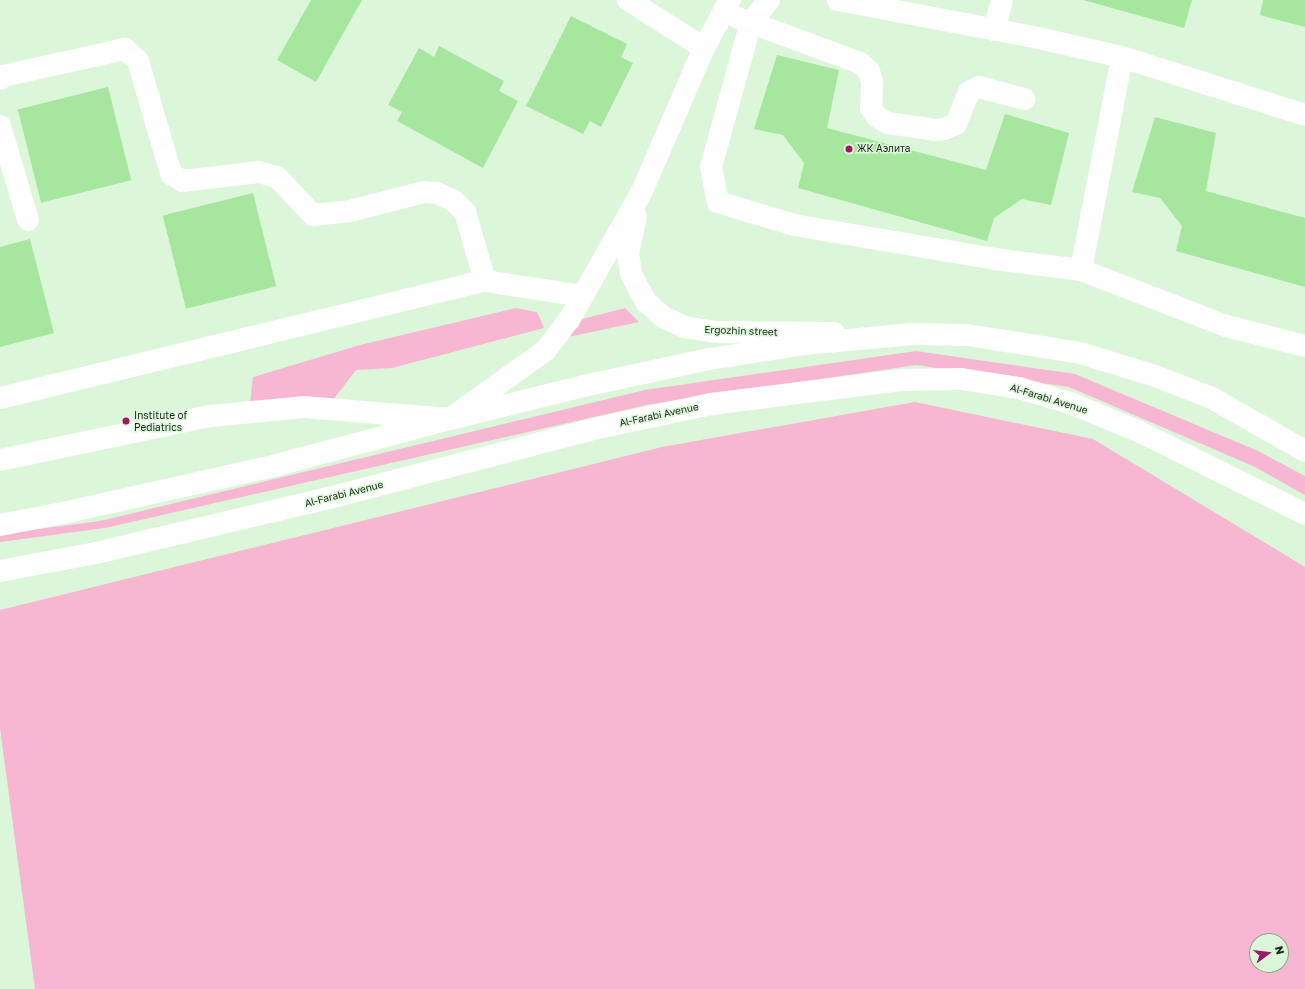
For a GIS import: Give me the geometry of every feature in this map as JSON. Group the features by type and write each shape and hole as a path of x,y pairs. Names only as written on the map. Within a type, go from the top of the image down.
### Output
{"main road":[{"path":"628,0 704,48"},
{"path":"769,0 751,22 711,167 718,202 794,225 994,259 1081,270 1226,326 1305,346"},
{"path":"838,0 994,30 1122,57 1305,114"},
{"path":"994,30 1002,0"},
{"path":"727,5 751,22 860,63 869,71 872,82 871,108 877,117 888,122 936,130 945,129 956,124 969,92 979,87 1024,98"},
{"name":"Ergozhin street","path":"450,418 546,350 569,320 642,190 704,48 727,5"},
{"path":"0,79 3,76 124,49 138,61 171,174 182,182 259,172 276,177 313,215 350,211 424,192 436,193 454,201 465,212 485,282"},
{"path":"1081,270 1122,57"},
{"path":"0,126 28,220"},
{"name":"Ergozhin street","path":"642,190 628,254 631,274 646,302 663,317 684,327 714,332 913,334"},
{"path":"0,398 485,282 583,296"},
{"path":"0,524 63,513 269,467 450,418 592,384 710,359 805,344 913,334 968,335 1080,353 1155,376 1212,398 1305,451"},
{"name":"Al-Farabi Avenue","path":"0,571 119,548 329,498 598,428 704,405 902,380 968,380 1019,388 1073,404 1140,432 1305,514"},
{"path":"0,460 211,416 296,408 450,418"}],"shaded area":[{"path":"516,308 537,312 544,328 392,368 356,370 333,400 249,412 253,377 360,345"},
{"path":"625,308 639,322 559,339 579,320"},
{"path":"916,351 1075,374 1258,451 1305,476 1305,495 1253,466 1069,387 916,365 651,404 105,528 0,542 0,534 100,521 645,390"},
{"path":"915,402 1093,439 1305,567 1305,989 35,989 0,728 0,610 662,447"}],"building":[{"path":"311,0 362,0 316,82 277,60"},
{"path":"1083,0 1192,0 1184,28"},
{"path":"1263,0 1305,0 1305,27 1260,15"},
{"path":"571,16 627,44 621,57 633,63 601,127 590,121 583,134 526,106"},
{"path":"439,46 504,81 499,91 518,101 483,168 397,121 402,112 388,105 419,48 434,57"},
{"name":"ЖК Аэлита","path":"777,55 839,70 827,128 986,170 1005,114 1069,133 1051,205 1022,199 994,218 987,241 798,188 804,163 783,135 754,129"},
{"path":"108,87 131,180 41,203 18,109"},
{"path":"1155,117 1216,133 1206,191 1305,218 1305,287 1176,251 1182,226 1160,198 1132,192"},
{"path":"253,193 276,286 186,309 163,215"},
{"path":"30,239 54,333 0,347 0,247"}],"place":[{"name":"ЖК Аэлита","path":"849,149"},
{"name":"Institute of Pediatrics","path":"126,421"}]}
